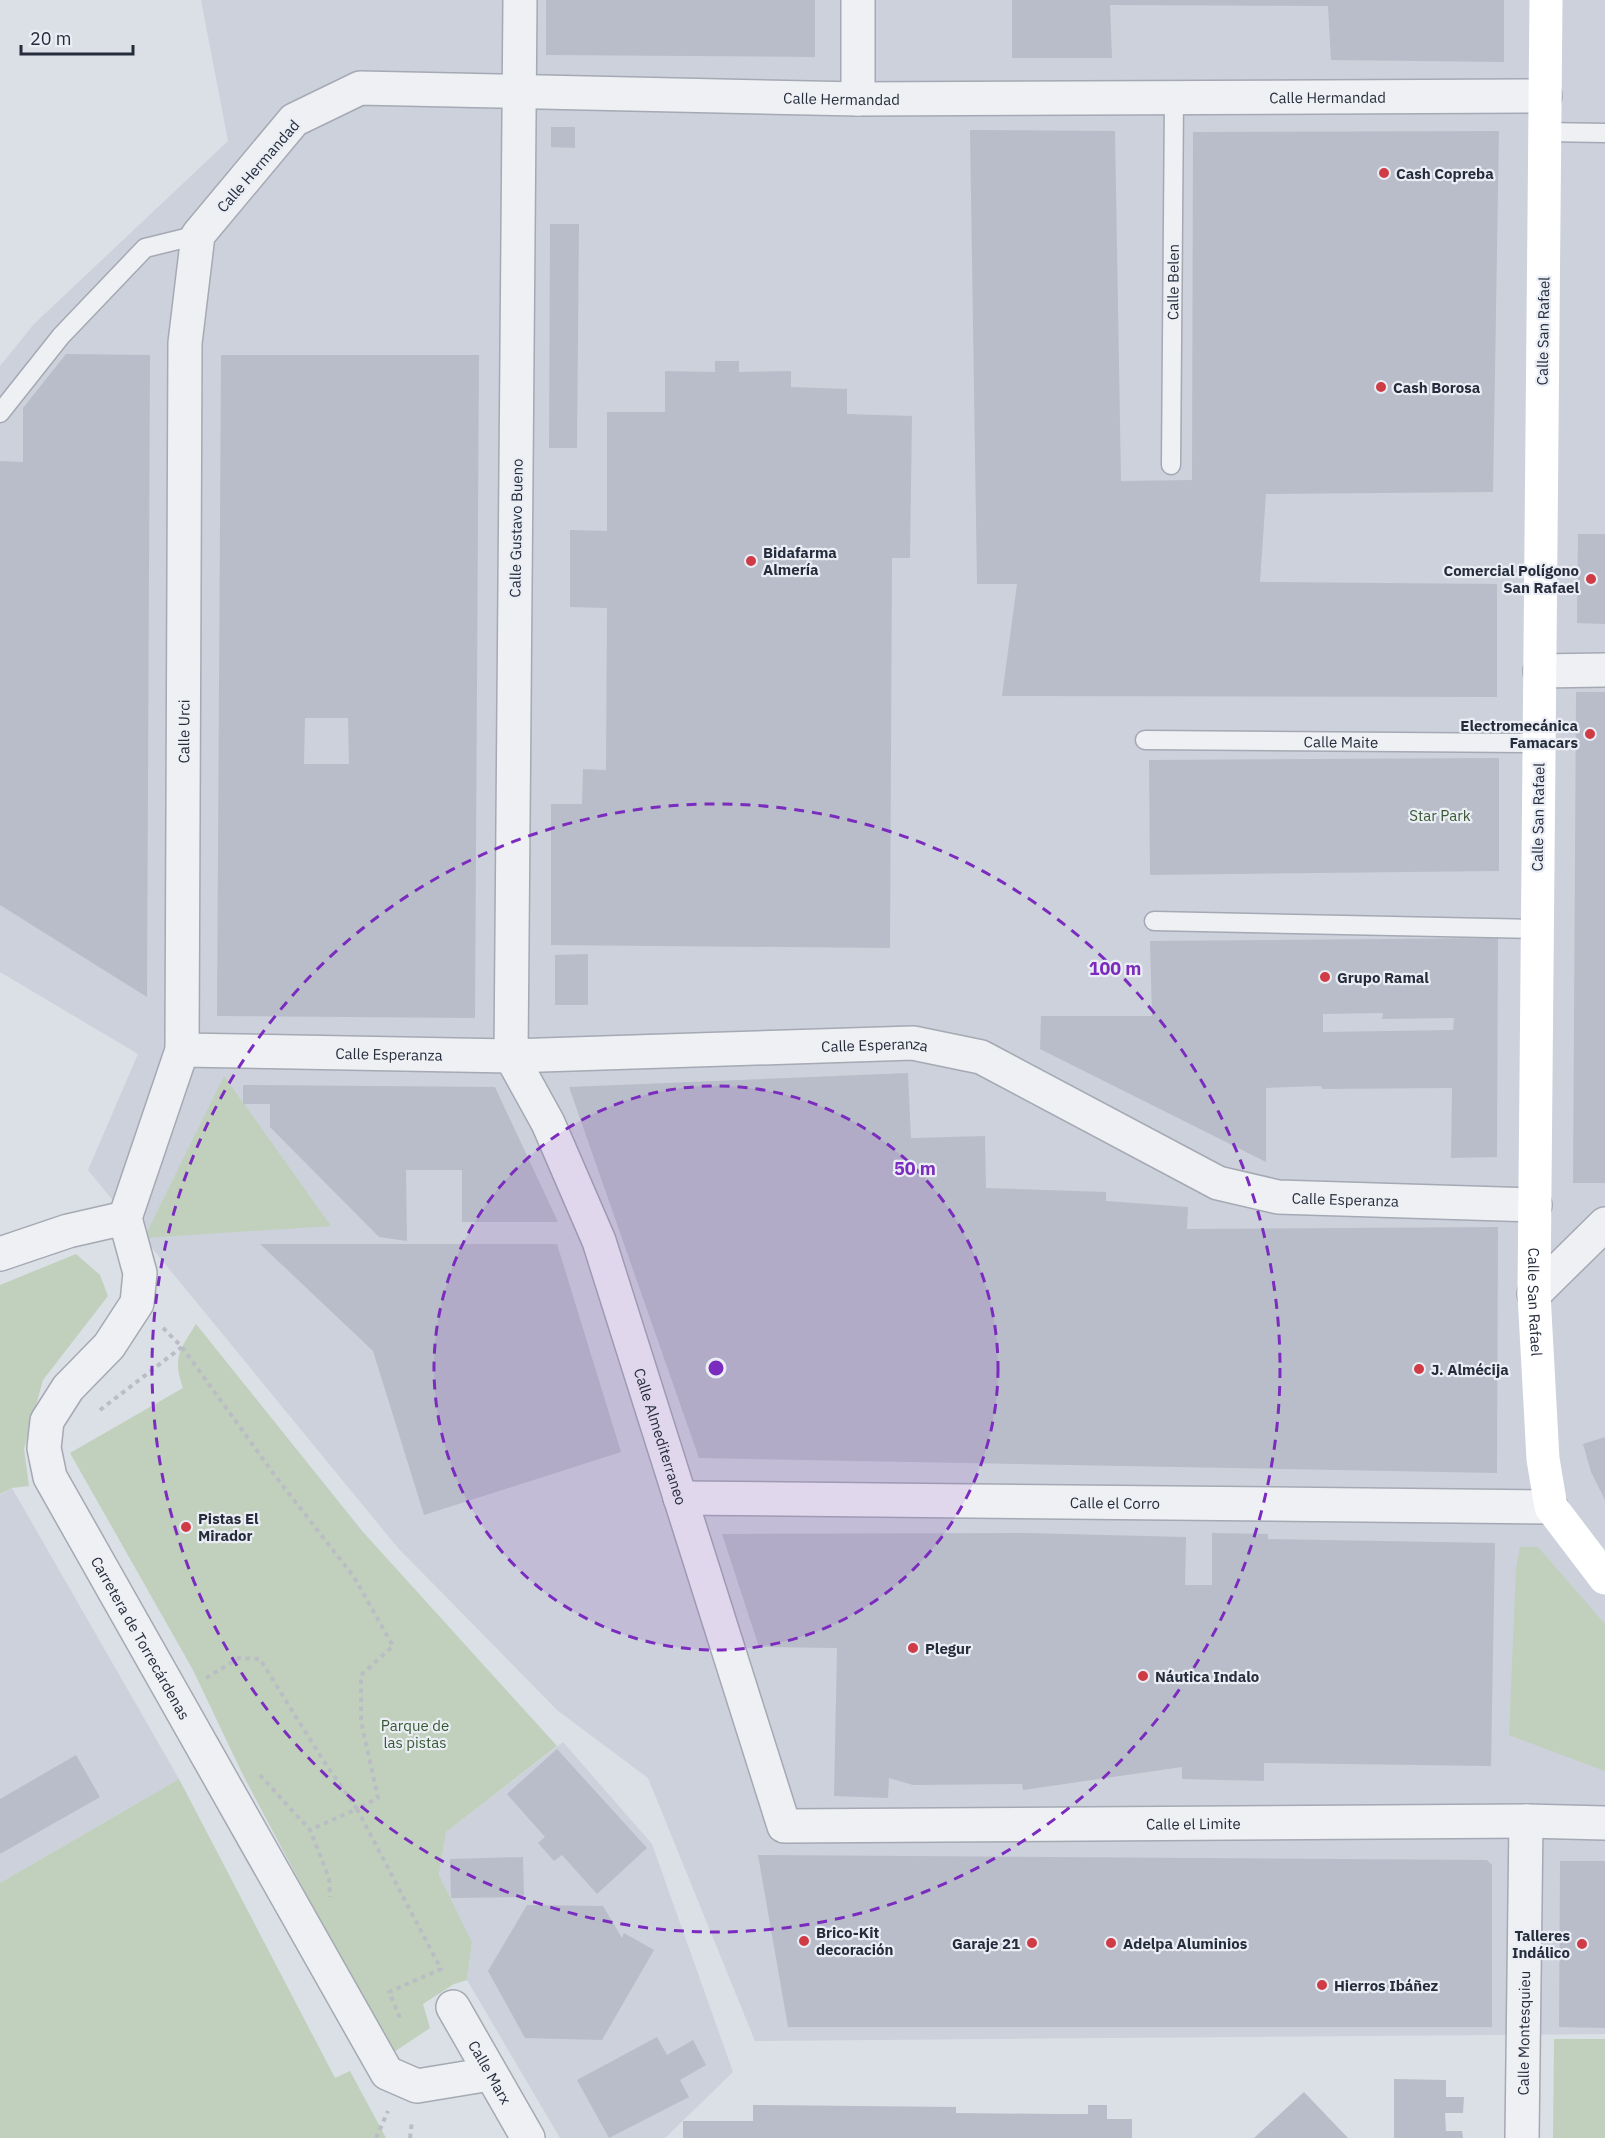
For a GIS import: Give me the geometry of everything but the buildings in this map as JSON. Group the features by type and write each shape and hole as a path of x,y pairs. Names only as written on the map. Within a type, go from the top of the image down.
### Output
{"street":[{"name":"Calle Gustavo Bueno","path":"511,1056 520,0"},
{"path":"858,0 858,99"},
{"name":"Calle San Rafael","path":"1546,0 1534,1294 1543,1459 1551,1507 1605,1578"},
{"name":"Calle Hermandad","path":"198,235 294,120 360,88 858,99 1545,96"},
{"name":"Calle Urci","path":"124,1218 182,1050 184,343 198,235"},
{"path":"1540,671 1605,670"},
{"name":"Calle Esperanza","path":"182,1050 511,1056 913,1043 981,1057 1218,1183 1278,1197 1535,1205"},
{"name":"Calle Almediterraneo","path":"511,1056 548,1123 599,1241 784,1826"},
{"path":"0,1254 68,1230 124,1218"},
{"name":"Carretera de Torrecárdenas","path":"124,1218 140,1273 137,1303 109,1346 69,1388 47,1421 44,1448 50,1477 387,2073 417,2086 490,2074"},
{"path":"1534,1294 1605,1224"},
{"name":"Calle el Corro","path":"680,1498 1551,1507"},
{"name":"Calle el Limite","path":"784,1826 1526,1821 1605,1823"},
{"name":"Calle Montesquieu","path":"1522,2138 1526,1821"},
{"name":"Calle Marx","path":"453,2007 528,2138"}],"lane":[{"name":"Calle Belen","path":"1171,465 1174,98"},
{"path":"1545,132 1605,133"},
{"path":"0,413 61,336 146,248 198,235"},
{"name":"Calle Maite","path":"1145,740 1539,743"},
{"path":"1154,921 1537,929"}],"path":[{"path":"97,1413 182,1347 276,1477 354,1577 393,1646 361,1675 361,1721 378,1798 310,1830"},
{"path":"174,1696 239,1658 260,1659 321,1757 357,1809 441,1970 389,1992 402,2021"}],"shaded area":[{"path":"201,0 1605,0 1605,2034 755,2041 648,1778 557,1710 398,1548 88,1170 138,1054 0,972 0,366 34,324 228,141"},
{"path":"12,1488 179,1779 0,1883 0,1495"},
{"path":"563,1742 652,1844 733,2072 665,2138 560,2138 467,1980 472,1942 439,1876 446,1832"}],"green space":[{"path":"224,1076 331,1226 144,1238"},
{"path":"76,1254 100,1275 108,1296 43,1380 24,1449 29,1486 12,1488 0,1494 0,1285"},
{"name":"Parque de las pistas","path":"196,1324 363,1532 557,1746 446,1832 439,1875 472,1942 467,1980 454,1984 423,2004 430,2028 391,2054 242,1773 193,1670 70,1453 183,1388 178,1369 179,1354"},
{"path":"1520,1547 1538,1547 1605,1624 1605,1771 1509,1735 1516,1569"},
{"path":"179,1779 335,2078 350,2071 386,2138 0,2138 0,1883"},
{"path":"1554,2039 1605,2039 1605,2138 1553,2138"}],"place":[{"name":"Cash Copreba","path":"1384,173"},
{"name":"Cash Borosa","path":"1381,387"},
{"name":"Bidafarma Almería","path":"751,561"},
{"name":"Comercial Polígono San Rafael","path":"1591,579"},
{"name":"Electromecánica Famacars","path":"1590,734"},
{"name":"Grupo Ramal","path":"1325,977"},
{"name":"J. Almécija","path":"1419,1369"},
{"name":"Pistas El Mirador","path":"186,1527"},
{"name":"Plegur","path":"913,1648"},
{"name":"Náutica Indalo","path":"1143,1676"},
{"name":"Brico-Kit decoración","path":"804,1941"},
{"name":"Garaje 21","path":"1032,1943"},
{"name":"Adelpa Aluminios","path":"1111,1943"},
{"name":"Talleres Indálico","path":"1582,1944"},
{"name":"Hierros Ibáñez","path":"1322,1985"}],"park label":[{"name":"Star Park","path":"1440,815"}]}
